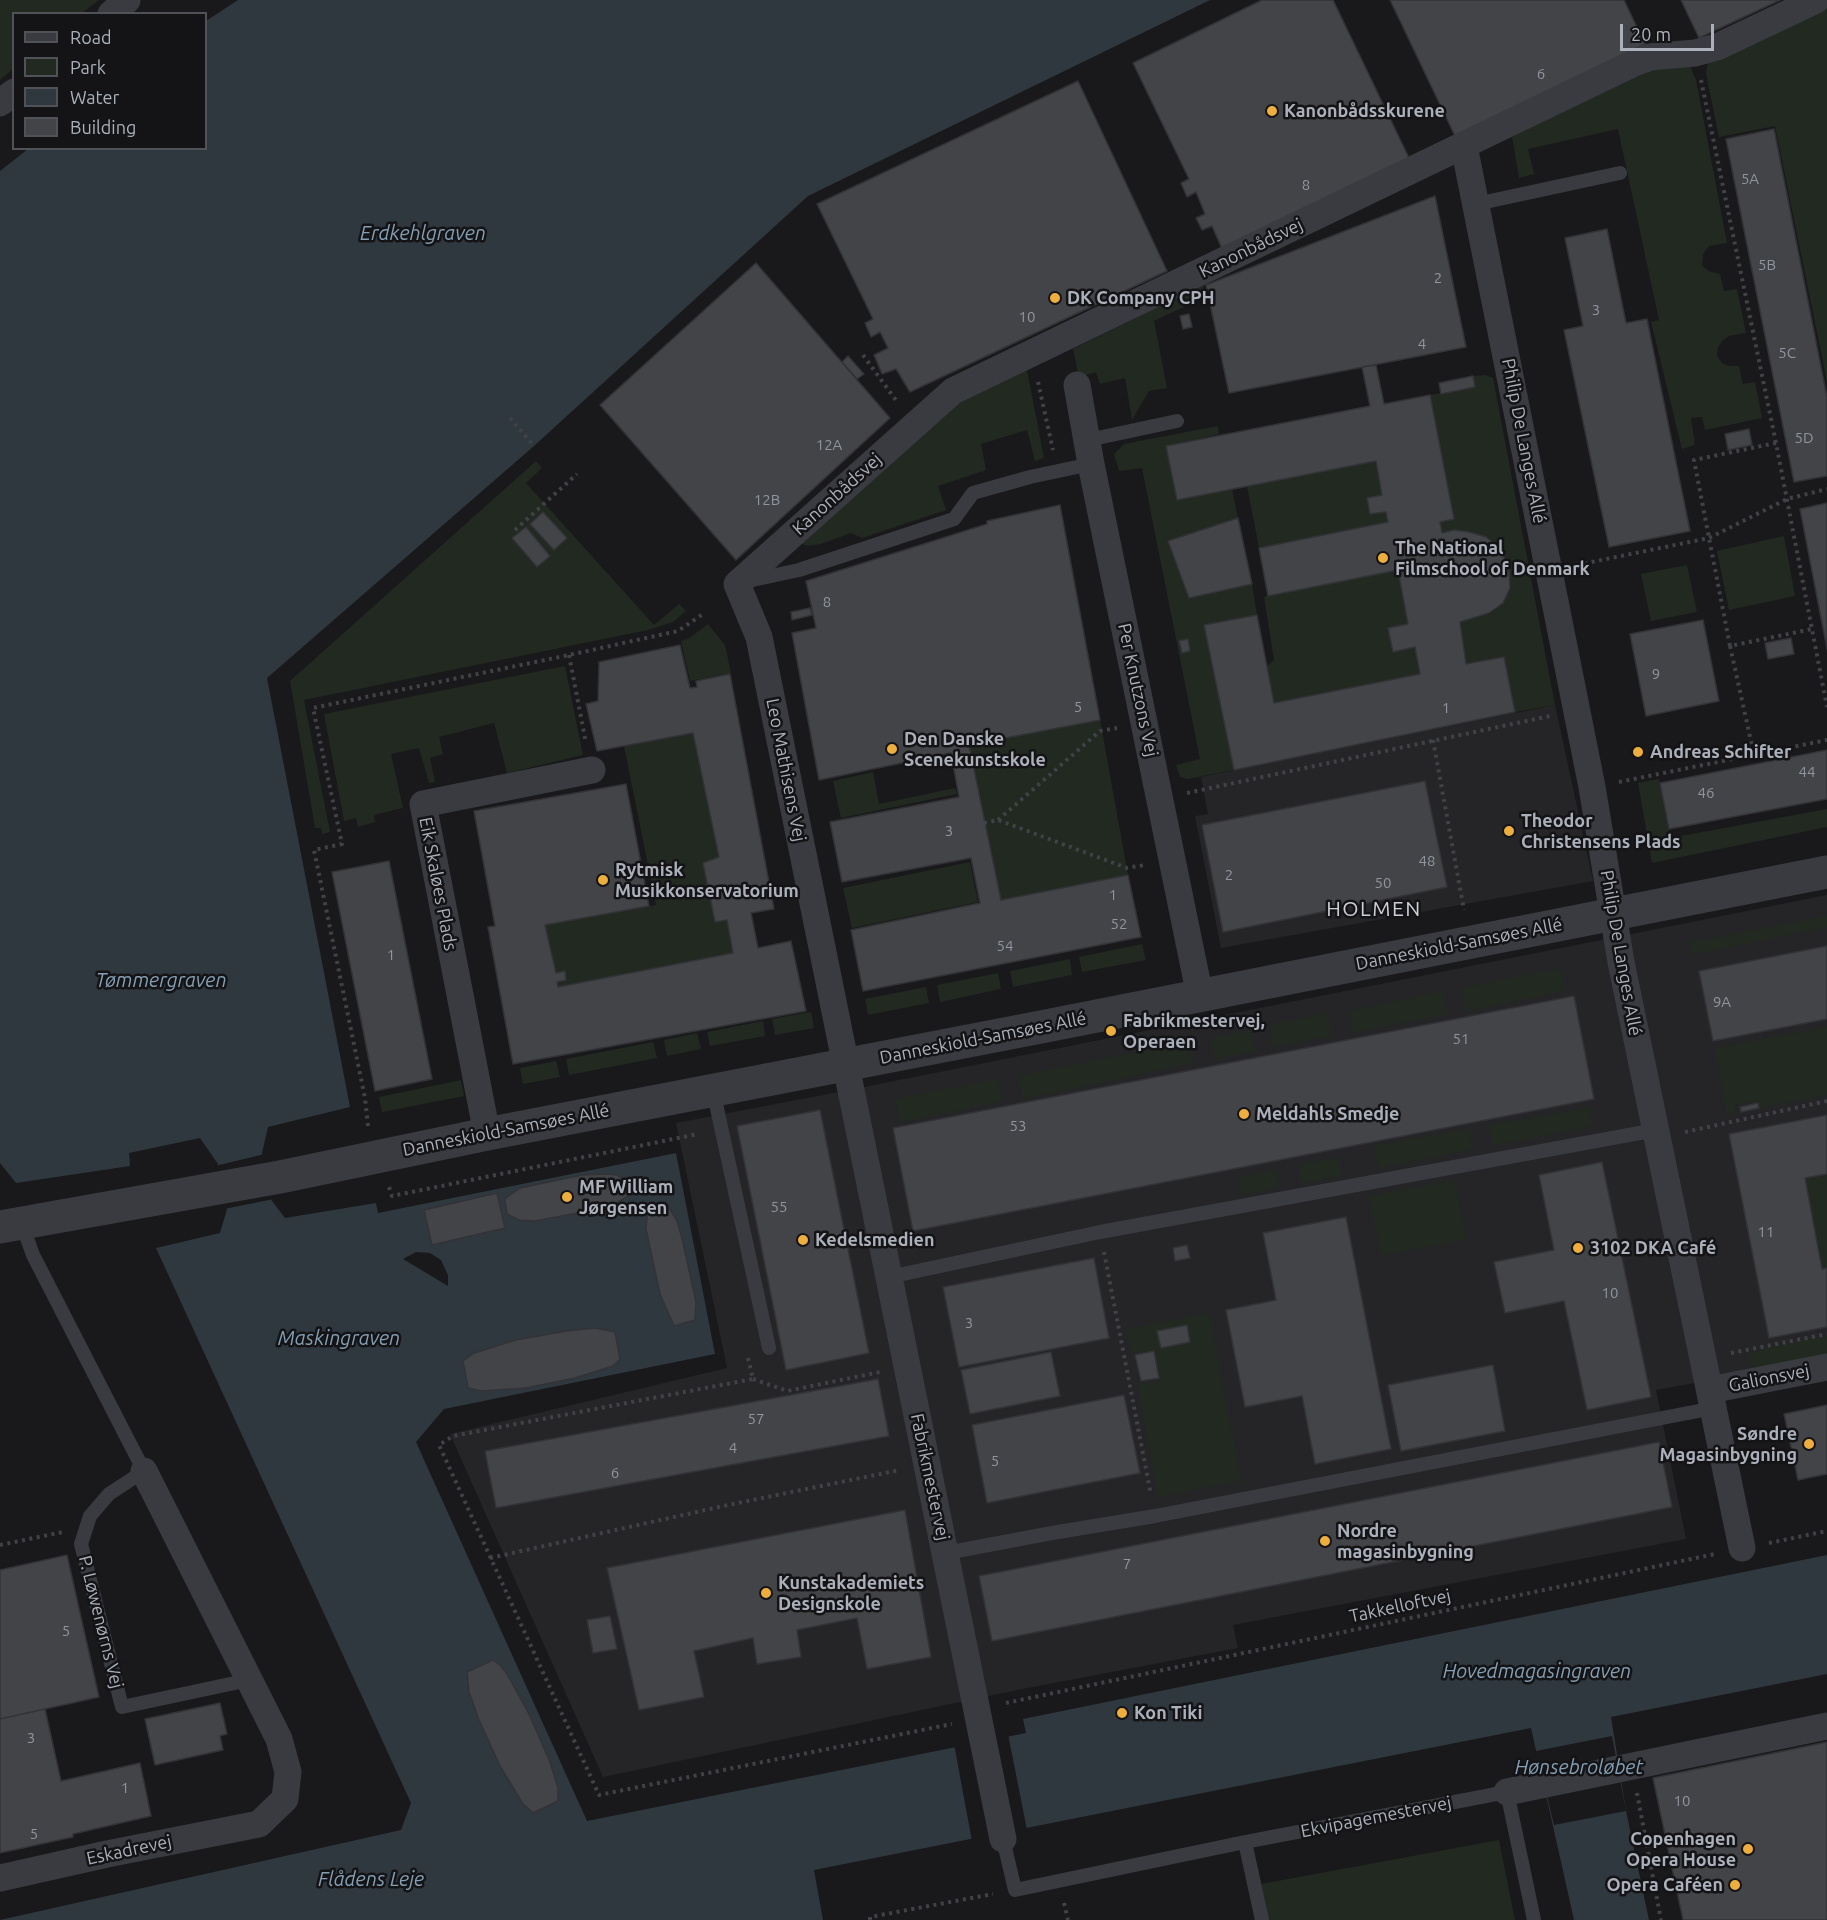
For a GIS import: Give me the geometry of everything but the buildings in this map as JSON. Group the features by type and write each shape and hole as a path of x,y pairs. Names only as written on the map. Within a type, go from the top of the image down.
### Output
{"street":[{"path":"113,12 127,0"},
{"name":"Kanonbådsvej","path":"737,584 953,391 1650,57 1695,53 1717,47 1816,0"},
{"path":"0,103 12,94"},
{"name":"Philip De Langes Allé","path":"1464,146 1592,787 1613,914 1742,1548"},
{"name":"Per Knutzons Vej","path":"1077,385 1200,996"},
{"name":"Leo Mathisens Vej","path":"737,584 759,637 845,1065"},
{"name":"Eik Skaløes Plads","path":"487,1134 423,804 592,770"},
{"name":"Danneskiold-Samsøes Allé","path":"11,1226 280,1177 487,1134 1827,872"},
{"name":"Fabrikmestervej","path":"845,1065 1003,1839"},
{"name":"Galionsvej","path":"1712,1399 1827,1367"},
{"path":"144,1471 249,1680"},
{"name":"Eskadrevej","path":"0,1878 259,1824 285,1798 288,1772 279,1739 249,1680"},
{"name":"Ekvipagemestervej","path":"1515,1790 1827,1726"}],"lane":[{"path":"1476,204 1620,173"},
{"path":"737,584 799,570 954,519 973,493 1058,472 1090,452 1177,421"},
{"path":"713,1090 769,1348"},
{"path":"889,1277 1100,1232 1657,1134"},
{"path":"11,1226 38,1265 144,1471"},
{"path":"946,1553 1155,1516 1712,1399"},
{"name":"P. Løwenørns Vej","path":"144,1471 109,1494 90,1516 81,1544 122,1707 249,1680"},
{"path":"1515,1790 1534,1920"},
{"name":"Ekvipagemestervej","path":"1015,1890 1245,1842 1515,1790"},
{"name":"Fabrikmestervej","path":"1003,1839 1015,1890"},
{"path":"1245,1842 1262,1920"}],"path":[{"path":"1695,53 1776,443 1827,707"},
{"path":"1031,353 1058,472"},
{"path":"863,355 915,425"},
{"path":"510,418 534,446"},
{"path":"1754,755 1694,460 1776,443"},
{"path":"515,530 577,474"},
{"path":"1549,571 1709,538 1787,499 1827,489"},
{"path":"1730,646 1812,628"},
{"path":"569,655 592,770"},
{"path":"1160,798 1577,710"},
{"path":"984,823 998,820 1100,731 1144,722"},
{"path":"1433,740 1470,942"},
{"path":"1592,787 1827,740"},
{"path":"998,820 1127,868 1172,859"},
{"path":"1657,1134 1827,1101"},
{"path":"392,1196 698,1134 701,1145"},
{"path":"1100,1232 1155,1516"},
{"path":"1704,1358 1827,1334"},
{"path":"746,1348 753,1379"},
{"path":"907,1367 786,1390 753,1379 453,1436 439,1444 490,1558 927,1464"},
{"name":"Takkelloftvej","path":"490,1558 599,1795 980,1721 1742,1548 1827,1531"},
{"path":"0,1545 60,1532 84,1533"},
{"path":"1632,1766 1661,1920"},
{"path":"870,1920 870,1917 1015,1890"}],"shaded area":[{"path":"1555,705 1593,881 1221,948 1195,816 1208,814 1201,777"},
{"path":"1827,895 1827,1359 1656,1390 1686,1539 1233,1625 1238,1648 1022,1689 603,1777 450,1434 727,1368 676,1123"}],"green space":[{"path":"0,0 99,0 83,12 12,12 12,70 0,80"},
{"path":"1827,6 1827,382 1775,126 1719,137 1706,74 1708,62"},
{"path":"1690,66 1696,80 1727,243 1709,246 1703,254 1702,265 1708,271 1720,274 1724,291 1737,289 1746,333 1729,336 1723,340 1718,347 1717,356 1723,364 1739,366 1743,384 1755,382 1762,418 1705,430 1702,417 1691,418 1695,445 1682,449 1651,322 1659,320 1618,129 1528,149 1534,174 1519,178 1512,137 1637,72 1660,67"},
{"path":"1203,285 1205,297 1154,321 1167,388 1149,391 1132,420 1125,378 1100,384 1096,372 1079,377 1073,349"},
{"path":"1027,370 1044,458 1035,461 1027,430 981,444 986,470 938,486 946,510 862,538 851,533 821,544 808,546 799,543 958,403"},
{"path":"1485,375 1493,378 1555,705 1515,712 1504,657 1466,664 1460,622 1489,614 1503,603 1510,588 1509,568 1500,548 1486,537 1469,532 1442,533 1440,522 1454,519 1430,395 1475,387 1473,376"},
{"path":"1218,426 1219,434 1167,446 1177,500 1232,489 1238,518 1168,542 1189,598 1252,584 1257,615 1205,625 1234,770 1188,779 1180,777 1176,765 1200,759 1142,468 1119,471 1114,454 1124,444"},
{"path":"536,461 542,468 526,483 654,625 679,604 686,611 673,622 648,630 304,700 330,832 322,834 321,828 315,828 290,681"},
{"path":"1376,461 1382,495 1367,498 1370,514 1386,512 1388,522 1259,548 1247,486"},
{"path":"1784,536 1795,596 1729,610 1717,551"},
{"path":"1687,565 1697,612 1651,621 1641,574"},
{"path":"1398,570 1408,624 1388,628 1393,651 1415,647 1420,674 1274,703 1267,666 1274,660 1264,597"},
{"path":"708,624 725,645 731,673 690,681 681,641 688,639"},
{"path":"565,666 583,755 507,773 494,723 439,737 443,754 430,758 435,782 429,783 419,748 391,754 403,808 374,815 375,822 358,827 356,818 344,821 324,714"},
{"path":"1100,720 1128,875 1001,900 969,745"},
{"path":"693,733 719,857 703,863 715,922 727,920 733,953 558,987 557,982 566,980 565,972 556,973 545,925 656,905 624,746"},
{"path":"873,772 879,804 955,788 957,794 841,818 833,781"},
{"path":"1659,779 1670,838 1827,809 1827,827 1652,863 1638,783"},
{"path":"970,862 978,902 852,928 843,888"},
{"path":"1827,916 1827,927 1692,955 1690,942"},
{"path":"1142,944 1146,960 1082,972 1079,957"},
{"path":"1070,959 1072,975 1013,987 1010,971"},
{"path":"1560,968 1565,991 1466,1011 1461,988"},
{"path":"998,973 1001,989 940,1002 937,985"},
{"path":"926,987 929,1003 868,1015 865,999"},
{"path":"1442,991 1447,1014 1353,1033 1348,1011"},
{"path":"811,1012 814,1028 775,1035 772,1019"},
{"path":"1327,1013 1332,1036 1273,1047 1269,1025"},
{"path":"763,1021 765,1036 710,1046 707,1032"},
{"path":"1827,1027 1827,1095 1760,1108 1758,1100 1734,1105 1736,1113 1727,1115 1715,1048"},
{"path":"1251,1030 1255,1051 1215,1059 1211,1038"},
{"path":"697,1033 701,1049 667,1056 664,1040"},
{"path":"1189,1041 1193,1063 1023,1099 1019,1076"},
{"path":"653,1042 657,1058 569,1075 566,1059"},
{"path":"556,1061 560,1077 523,1084 520,1068"},
{"path":"998,1079 1002,1101 900,1123 895,1099"},
{"path":"461,1080 464,1096 382,1112 379,1097"},
{"path":"1589,1108 1592,1126 1493,1146 1488,1125"},
{"path":"1469,1129 1473,1149 1379,1168 1373,1146"},
{"path":"1338,1157 1342,1175 1301,1184 1298,1165"},
{"path":"1276,1169 1280,1187 1241,1195 1237,1178"},
{"path":"1827,1175 1827,1267 1823,1267 1805,1179"},
{"path":"1454,1180 1467,1239 1381,1256 1369,1196"},
{"path":"1209,1313 1241,1481 1158,1497 1137,1385 1161,1381 1155,1350 1131,1354 1126,1329"},
{"path":"1827,1336 1827,1359 1757,1372 1752,1367 1749,1352"},
{"path":"1499,1840 1515,1920 1268,1920 1261,1884"}],"water":[{"path":"238,0 1210,0 808,196 534,446 267,678 350,1107 268,1127 262,1153 272,1201 285,1218 376,1203 378,1213 676,1153 715,1354 444,1409 416,1442 587,1821 1026,1733 1023,1719 1827,1555 1827,1674 1611,1717 1626,1811 1649,1920 1574,1920 1531,1728 814,1870 823,1920 0,1920 401,1830 411,1803 156,1248 220,1233 227,1209 218,1164 200,1138 129,1153 130,1166 16,1183 0,1163 0,171 27,150 207,150 207,20"}],"pier":[{"path":"265,1154 274,1199 224,1209 215,1166"},
{"path":"416,1252 430,1253 441,1260 448,1275 448,1286 403,1259"},
{"path":"1008,1734 1027,1830 972,1841 954,1744"},
{"path":"1612,1736 1626,1811 1554,1825 1536,1751"}],"place":[{"name":"Kanonbådsskurene","path":"1272,111"},
{"name":"DK Company CPH","path":"1055,298"},
{"name":"The National Filmschool of Denmark","path":"1383,558"},
{"name":"Den Danske Scenekunstskole","path":"892,749"},
{"name":"Andreas Schifter","path":"1638,752"},
{"name":"Theodor Christensens Plads","path":"1509,831"},
{"name":"Rytmisk Musikkonservatorium","path":"603,880"},
{"name":"Fabrikmestervej, Operaen","path":"1111,1031"},
{"name":"Meldahls Smedje","path":"1244,1114"},
{"name":"MF William Jørgensen","path":"567,1197"},
{"name":"Kedelsmedien","path":"803,1240"},
{"name":"3102 DKA Café","path":"1578,1248"},
{"name":"Søndre Magasinbygning","path":"1809,1444"},
{"name":"Nordre magasinbygning","path":"1325,1541"},
{"name":"Kunstakademiets Designskole","path":"766,1593"},
{"name":"Kon Tiki","path":"1122,1713"},
{"name":"Copenhagen Opera House","path":"1748,1849"},
{"name":"Opera Caféen","path":"1735,1885"}],"district":[{"name":"HOLMEN","path":"1374,909"}],"water label":[{"name":"Erdkehlgraven","path":"423,233"},
{"name":"Tømmergraven","path":"161,980"},
{"name":"Maskingraven","path":"339,1338"},
{"name":"Hovedmagasingraven","path":"1537,1671"},
{"name":"Hønsebroløbet","path":"1579,1767"},
{"name":"Flådens Leje","path":"371,1879"}]}
